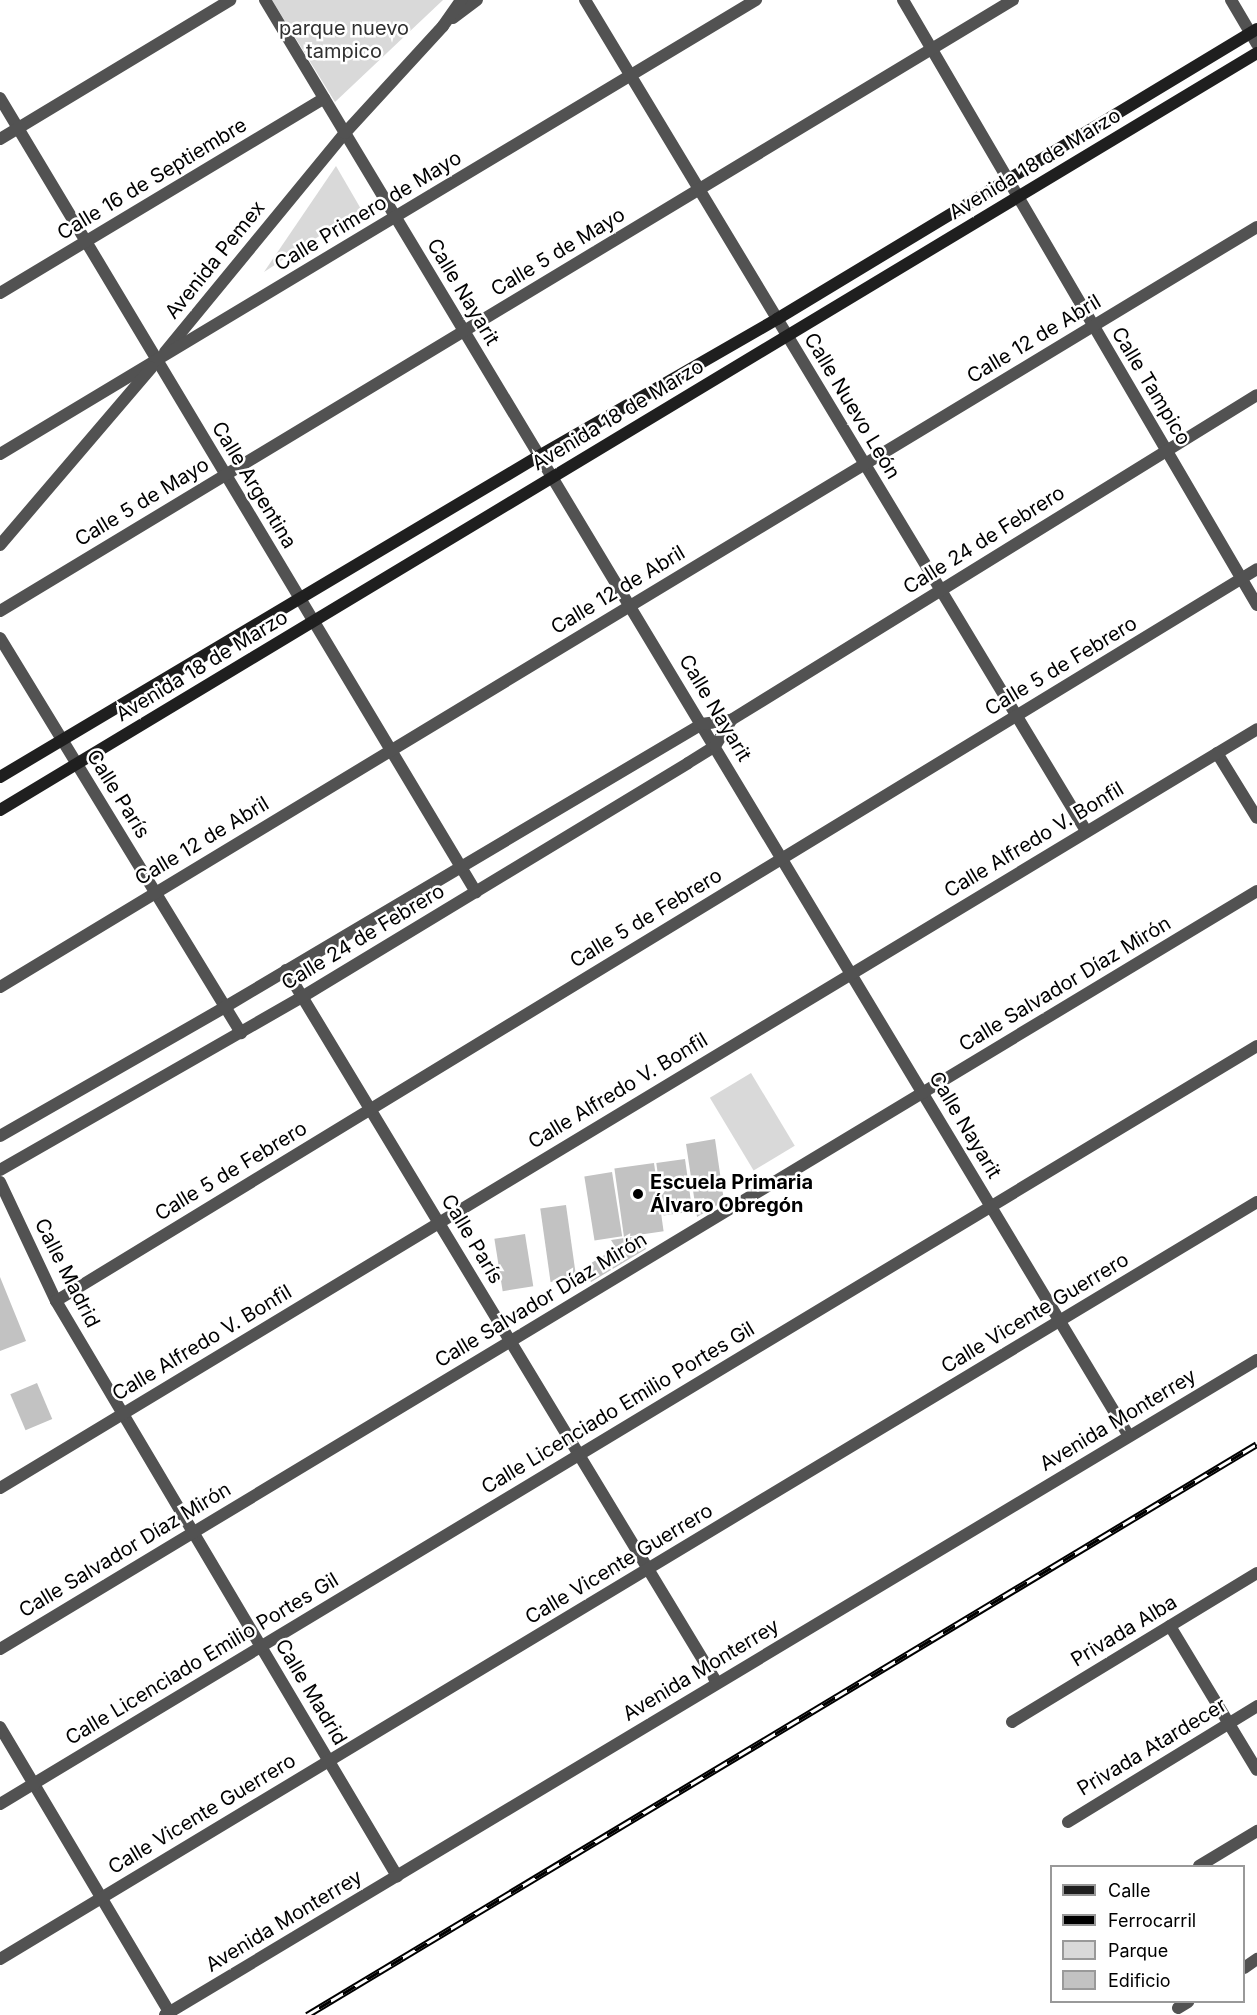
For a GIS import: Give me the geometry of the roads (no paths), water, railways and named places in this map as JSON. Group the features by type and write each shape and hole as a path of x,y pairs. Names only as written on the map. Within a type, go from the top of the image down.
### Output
{"street":[{"path":"0,139 230,0"},
{"name":"Calle Nayarit","path":"265,0 1129,1436"},
{"name":"Avenida Pemex","path":"0,545 158,361 345,133 443,26 461,0"},
{"path":"443,26 477,0"},
{"name":"Calle Nuevo León","path":"585,0 1086,831"},
{"name":"Calle Primero de Mayo","path":"0,454 756,0"},
{"name":"Calle Tampico","path":"903,0 1257,605"},
{"name":"Calle 5 de Mayo","path":"0,611 1013,0"},
{"path":"1231,0 1255,35"},
{"name":"Avenida 18 de Marzo","path":"0,777 539,456 777,319 1008,179 1255,35"},
{"name":"Avenida 18 de Marzo","path":"0,810 1257,53"},
{"name":"Calle Argentina","path":"0,98 476,892"},
{"name":"Calle 16 de Septiembre","path":"0,293 324,98"},
{"name":"Calle 12 de Abril","path":"0,987 1257,227"},
{"name":"Calle 24 de Febrero","path":"0,1136 225,1007 702,724 732,720 1257,395"},
{"name":"Calle 5 de Febrero","path":"56,1301 1257,570"},
{"name":"Calle París","path":"0,638 241,1033"},
{"name":"Calle 24 de Febrero","path":"0,1170 302,997 715,746 732,720"},
{"name":"Calle Alfredo V. Bonfil","path":"0,1488 1257,729"},
{"path":"1217,753 1257,818"},
{"name":"Calle Salvador Díaz Mirón","path":"0,1649 1257,891"},
{"name":"Calle París","path":"286,970 717,1683"},
{"name":"Calle Licenciado Emilio Portes Gil","path":"0,1804 1257,1046"},
{"name":"Calle Madrid","path":"0,1182 56,1301 397,1876"},
{"name":"Calle Vicente Guerrero","path":"0,1959 1257,1202"},
{"name":"Avenida Monterrey","path":"167,2014 1257,1359"},
{"name":"Privada Alba","path":"1012,1722 1257,1573"},
{"path":"1170,1626 1257,1770"},
{"name":"Privada Atardecer","path":"1068,1822 1257,1706"},
{"path":"0,1727 167,2014"},
{"path":"1201,1865 1257,1831"}],"railway":[{"path":"307,2015 1257,1444"}],"place":[{"name":"Escuela Primaria Álvaro Obregón","path":"638,1194"}],"park label":[{"name":"parque nuevo tampico","path":"344,40"}]}
